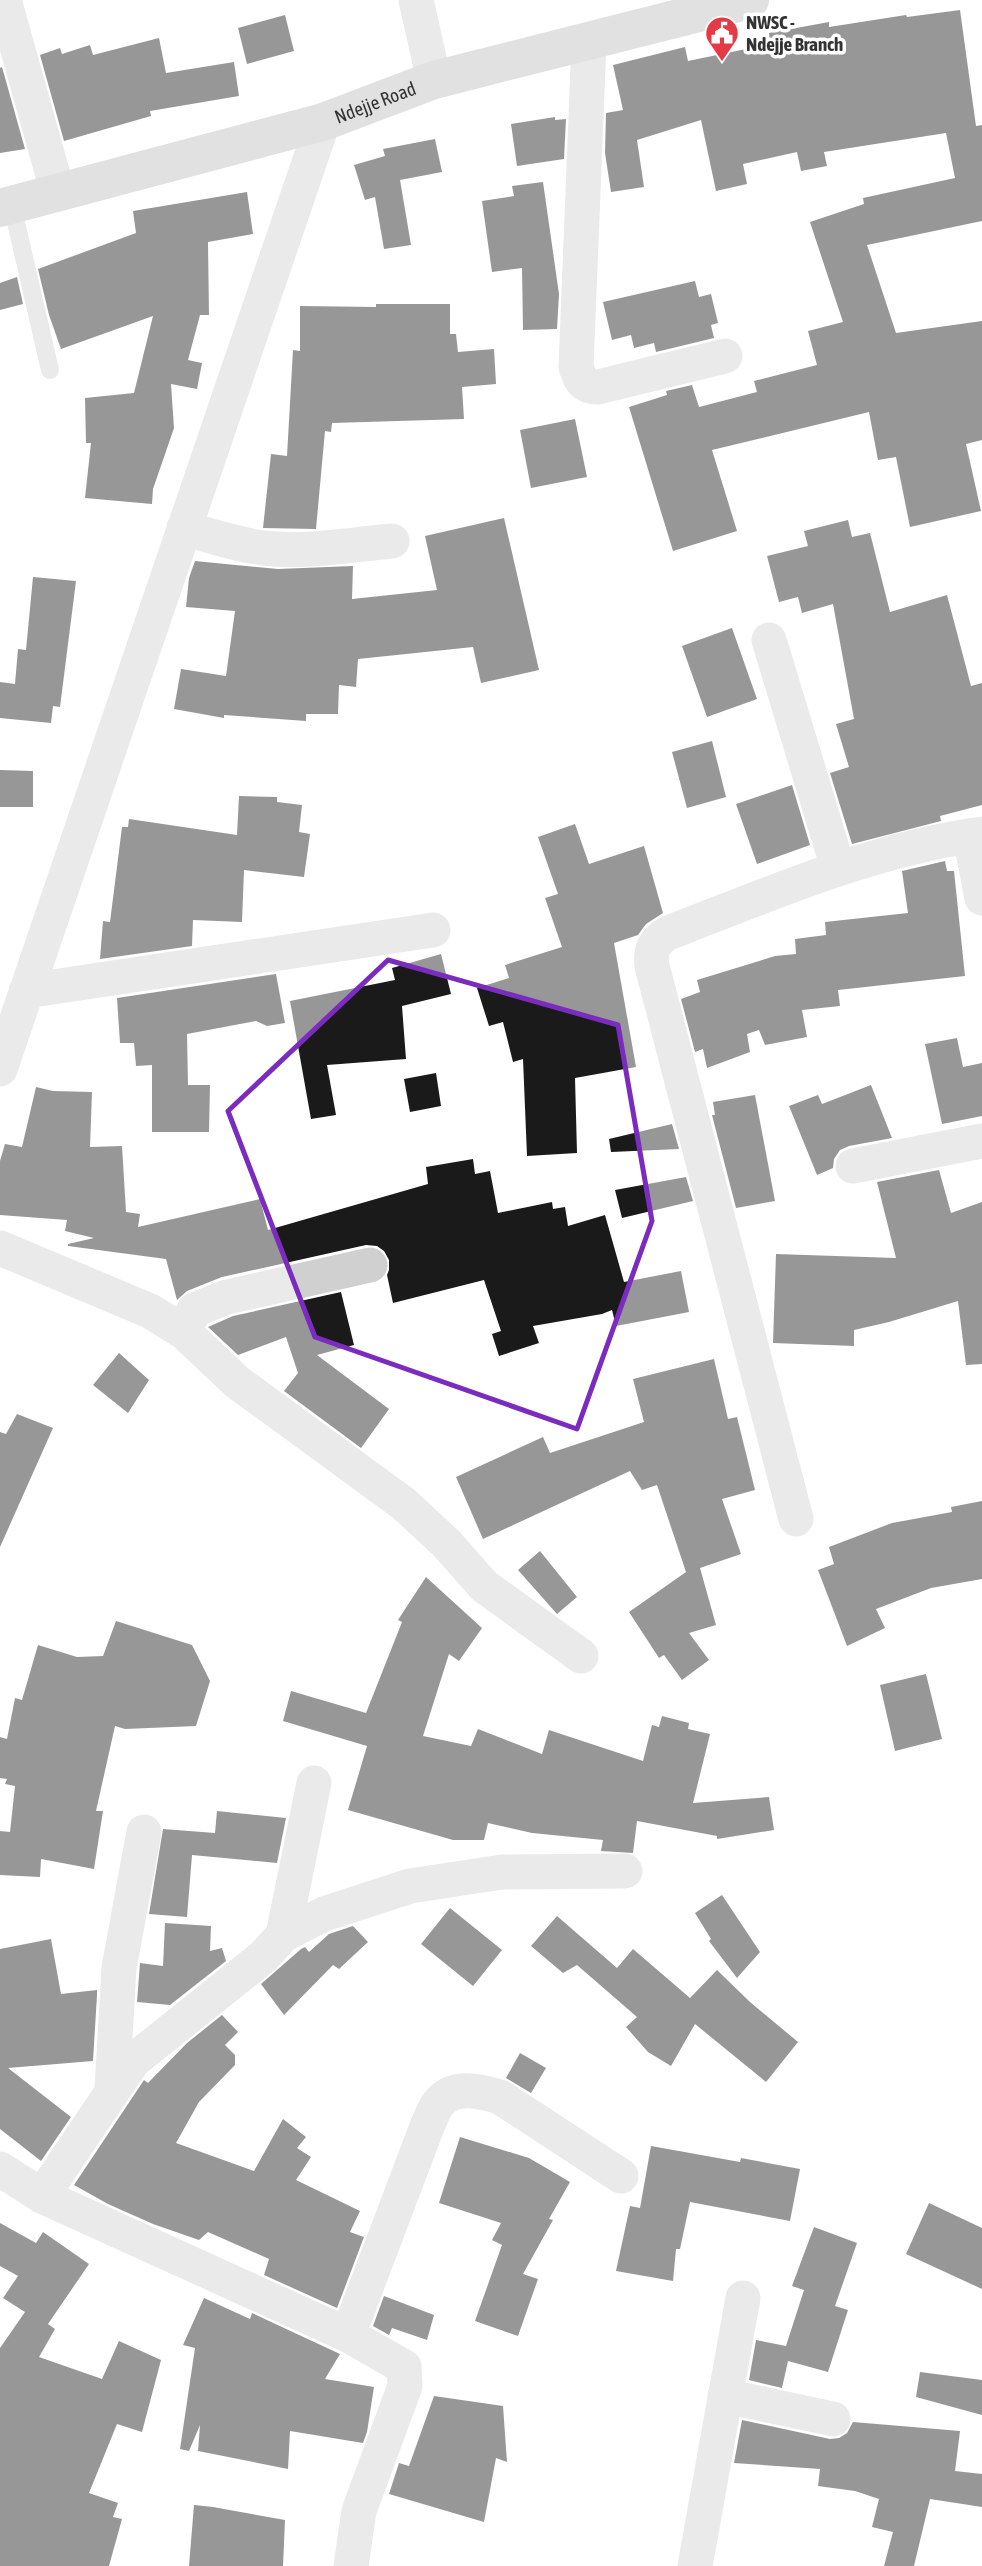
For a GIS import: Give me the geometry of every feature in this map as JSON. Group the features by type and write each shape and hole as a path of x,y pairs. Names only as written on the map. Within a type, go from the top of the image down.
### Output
{"street":[{"path":"4,0 58,193"},
{"path":"416,0 434,80"},
{"name":"Ndejje Road","path":"6,207 323,122 434,80 589,43 750,0"},
{"path":"589,43 576,367 579,376 589,387 598,387 725,356"},
{"path":"0,1069 323,122"},
{"path":"184,528 231,542 264,548 309,549 391,541"},
{"path":"769,639 838,868"},
{"path":"796,1520 650,951 657,940 668,933 838,868 903,849 976,835 982,898"},
{"path":"26,991 433,930"},
{"path":"853,1166 982,1141"},
{"path":"0,1248 150,1311 184,1332 237,1382 404,1504 447,1544 484,1586 581,1656"},
{"path":"184,1332 194,1310 227,1297 370,1265"},
{"path":"283,1935 314,1783"},
{"path":"112,2089 119,1968 144,1832"},
{"path":"42,2196 133,2061 263,1957 283,1935 324,1914 410,1886 502,1872 625,1871"},
{"path":"348,2335 428,2124 438,2103 455,2092 478,2091 500,2097 621,2176"},
{"path":"0,2169 42,2196 348,2335 404,2367 405,2386 359,2511 351,2566"},
{"path":"695,2566 743,2298"},
{"path":"725,2396 833,2418"}],"lane":[{"path":"6,207 50,370"}],"highlighted area":[{"path":"388,960 618,1025 652,1221 577,1429 315,1337 228,1111"}],"building":[{"path":"960,10 976,126 982,125 982,221 867,245 896,333 982,321 982,440 966,444 981,511 910,527 896,457 878,460 869,412 712,450 737,531 673,551 629,407 667,395 666,391 692,385 699,407 757,392 754,381 817,365 808,331 843,322 810,222 864,204 863,198 955,178 946,133 824,152 827,166 801,171 797,152 743,164 747,184 716,191 701,120 637,140 644,187 611,192 605,153 606,113 623,110 613,65 685,47 688,61 770,44 769,33 829,22 829,27"},
{"path":"285,15 294,51 247,64 238,28"},
{"path":"159,38 166,73 234,62 239,96 150,111 151,116 64,141 40,55 60,48 62,54 90,45 93,55"},
{"path":"2,67 25,149 0,153 0,68"},
{"path":"555,117 555,120 566,119 564,159 517,166 511,124"},
{"path":"435,139 442,172 400,180 411,245 384,249 375,197 365,200 354,165 385,156 383,149"},
{"path":"543,182 559,294 557,329 523,330 522,268 492,272 482,201 514,196 512,186"},
{"path":"247,192 253,234 208,242 209,315 200,315 188,360 202,363 197,389 171,384 174,428 153,489 152,504 85,498 91,443 86,443 85,398 134,393 153,316 61,349 49,315 38,269 136,233 133,211"},
{"path":"17,277 23,304 0,310 0,283"},
{"path":"695,281 699,297 711,294 718,323 711,325 714,338 656,352 654,343 634,348 631,335 612,340 603,302"},
{"path":"376,304 450,304 450,334 456,334 458,352 494,349 496,384 462,387 464,419 332,423 331,432 325,431 316,529 263,528 271,454 287,456 293,350 300,351 300,306 376,307"},
{"path":"575,419 587,477 531,488 520,430"},
{"path":"504,518 539,670 481,683 473,647 358,659 356,687 339,685 338,714 306,714 306,721 224,715 224,718 174,709 181,669 226,676 235,611 186,607 189,578 195,561 278,569 353,566 352,599 437,590 425,536"},
{"path":"848,520 852,537 870,533 890,612 947,595 971,686 982,683 982,805 940,816 941,821 852,844 830,773 849,767 836,724 854,719 833,604 802,613 798,597 779,602 767,556 808,546 804,531"},
{"path":"33,577 76,581 60,707 53,706 51,723 0,718 0,682 15,684 18,649 26,650"},
{"path":"732,628 757,699 707,717 682,646"},
{"path":"712,741 726,797 687,808 672,752"},
{"path":"0,770 33,771 33,807 0,807"},
{"path":"792,785 810,845 757,864 736,804"},
{"path":"239,796 277,797 277,802 302,805 299,832 310,834 304,877 244,870 242,922 193,920 192,946 100,959 103,921 110,922 122,827 128,827 129,819 237,835"},
{"path":"575,824 589,864 644,846 663,913 646,924 638,935 614,943 636,1067 575,1078 577,1153 527,1156 523,1059 513,1062 503,1022 489,1026 477,988 509,978 505,965 562,947 545,898 558,894 538,837"},
{"path":"945,861 947,871 954,871 965,976 838,990 840,1006 802,1010 807,1037 765,1045 759,1030 747,1034 750,1052 707,1068 703,1049 695,1052 681,999 700,992 697,980 775,956 796,954 795,939 826,935 825,922 908,913 902,871"},
{"path":"441,954 451,994 402,1006 406,1059 327,1065 336,1115 311,1119 290,1001 395,980 392,968"},
{"path":"276,974 285,1023 267,1026 256,1021 187,1034 188,1085 210,1085 209,1132 152,1132 152,1065 136,1066 134,1043 120,1043 117,998"},
{"path":"957,1038 963,1067 982,1063 982,1116 942,1124 925,1044"},
{"path":"436,1073 441,1106 410,1112 404,1079"},
{"path":"871,1085 892,1138 840,1150 834,1159 833,1168 817,1175 789,1106 818,1095 822,1104"},
{"path":"36,1087 53,1091 92,1092 90,1147 122,1146 126,1212 140,1214 138,1227 260,1199 268,1230 428,1184 426,1167 473,1159 475,1174 490,1171 498,1213 552,1202 553,1209 565,1207 568,1226 605,1215 624,1282 681,1271 689,1312 616,1326 612,1310 533,1326 539,1343 499,1356 492,1334 501,1331 484,1280 393,1303 387,1275 389,1260 377,1246 366,1245 222,1277 187,1291 177,1300 166,1259 68,1246 94,1238 65,1231 67,1220 0,1215 0,1161 5,1144 22,1147"},
{"path":"755,1095 775,1201 736,1208 712,1115 715,1115 713,1102"},
{"path":"672,1124 679,1149 611,1152 609,1139"},
{"path":"939,1170 951,1213 982,1202 982,1364 966,1365 958,1301 854,1330 854,1346 773,1343 776,1254 896,1258 877,1182"},
{"path":"686,1177 693,1201 622,1218 615,1190"},
{"path":"341,1292 354,1345 317,1355 389,1409 361,1448 284,1391 298,1373 286,1337 238,1355 208,1327 233,1316"},
{"path":"119,1353 149,1380 128,1413 93,1385"},
{"path":"714,1359 728,1419 737,1417 755,1490 722,1499 741,1554 700,1568 716,1625 689,1633 709,1660 682,1680 664,1655 659,1658 629,1612 686,1572 657,1485 642,1490 630,1471 483,1539 456,1477 543,1437 550,1453 644,1422 633,1379"},
{"path":"17,1414 53,1428 0,1547 0,1432 6,1434"},
{"path":"982,1501 982,1579 931,1588 876,1609 885,1628 847,1646 818,1570 834,1564 829,1547 892,1523 952,1512 951,1507"},
{"path":"540,1551 577,1597 557,1614 518,1570"},
{"path":"426,1577 482,1628 459,1661 449,1654 423,1736 471,1746 478,1729 542,1754 549,1730 643,1761 652,1725 659,1727 662,1716 689,1723 688,1729 710,1734 693,1803 769,1797 774,1830 717,1839 717,1836 637,1821 633,1853 601,1851 603,1840 532,1833 488,1823 484,1840 453,1840 348,1810 367,1746 283,1721 291,1691 366,1713 402,1622 398,1620"},
{"path":"116,1621 192,1645 210,1681 196,1726 125,1729 115,1726 96,1811 103,1811 94,1869 41,1859 40,1877 0,1875 0,1831 10,1832 15,1786 5,1784 7,1779 0,1778 0,1737 7,1739 15,1698 22,1700 38,1645 77,1657 103,1656"},
{"path":"926,1674 942,1739 895,1751 880,1685"},
{"path":"217,1811 286,1818 277,1863 192,1855 187,1917 149,1914 163,1829 215,1833"},
{"path":"722,1895 760,1952 737,1978 709,1941 711,1939 695,1913"},
{"path":"450,1908 502,1950 473,1986 421,1944"},
{"path":"557,1916 617,1968 633,1949 690,1998 717,1970 798,2042 766,2082 695,2024 671,2066 648,2052 626,2027 637,2017 577,1965 563,1973 531,1946"},
{"path":"165,1923 211,1926 210,1951 222,1948 226,1961 170,2005 137,2002 140,1963 163,1966"},
{"path":"353,1926 368,1942 339,1969 333,1965 284,2015 261,1984 301,1949 305,1947 309,1952 329,1934"},
{"path":"51,1939 61,1994 97,1990 97,1995 93,2061 8,2068 71,2117 41,2161 0,2129 0,1949"},
{"path":"222,2015 238,2032 225,2045 235,2055 235,2065 199,2102 176,2143 254,2171 283,2119 306,2137 297,2148 311,2157 296,2180 360,2211 350,2232 364,2237 337,2308 264,2275 269,2259 208,2232 199,2240 153,2224 74,2185 144,2080 148,2083 187,2043"},
{"path":"520,2053 546,2068 531,2093 506,2078"},
{"path":"460,2137 529,2158 570,2182 549,2219 553,2220 523,2274 538,2279 518,2336 475,2321 502,2245 492,2240 501,2223 439,2203"},
{"path":"651,2146 740,2162 741,2158 800,2169 790,2221 690,2202 680,2249 676,2249 673,2281 616,2271 630,2206 640,2208"},
{"path":"929,2203 982,2228 982,2289 906,2254"},
{"path":"0,2223 36,2243 43,2232 89,2264 48,2324 55,2329 39,2357 102,2379 119,2341 161,2360 142,2432 117,2424 89,2493 118,2503 113,2517 122,2519 109,2566 0,2566 0,2348 25,2312 3,2298 18,2276 0,2266"},
{"path":"814,2227 857,2243 835,2306 848,2310 828,2372 788,2361 782,2388 749,2380 756,2340 786,2346 804,2290 792,2286"},
{"path":"384,2296 434,2315 427,2340 392,2328 389,2335 373,2326"},
{"path":"204,2298 250,2319 252,2313 340,2354 325,2379 374,2387 363,2443 290,2431 288,2469 198,2451 200,2425 189,2451 180,2449 195,2348 183,2345"},
{"path":"920,2372 982,2380 982,2415 916,2397"},
{"path":"434,2396 503,2406 507,2462 496,2458 484,2522 389,2494 399,2463 409,2466"},
{"path":"742,2420 830,2439 847,2433 853,2422 960,2431 955,2471 982,2474 982,2507 930,2499 914,2566 884,2566 893,2532 872,2527 879,2499 855,2491 818,2486 820,2469 734,2463"},
{"path":"194,2505 285,2520 283,2566 189,2566"}],"place":[{"name":"NWSC - Ndejje Branch","path":"722,63"}]}
